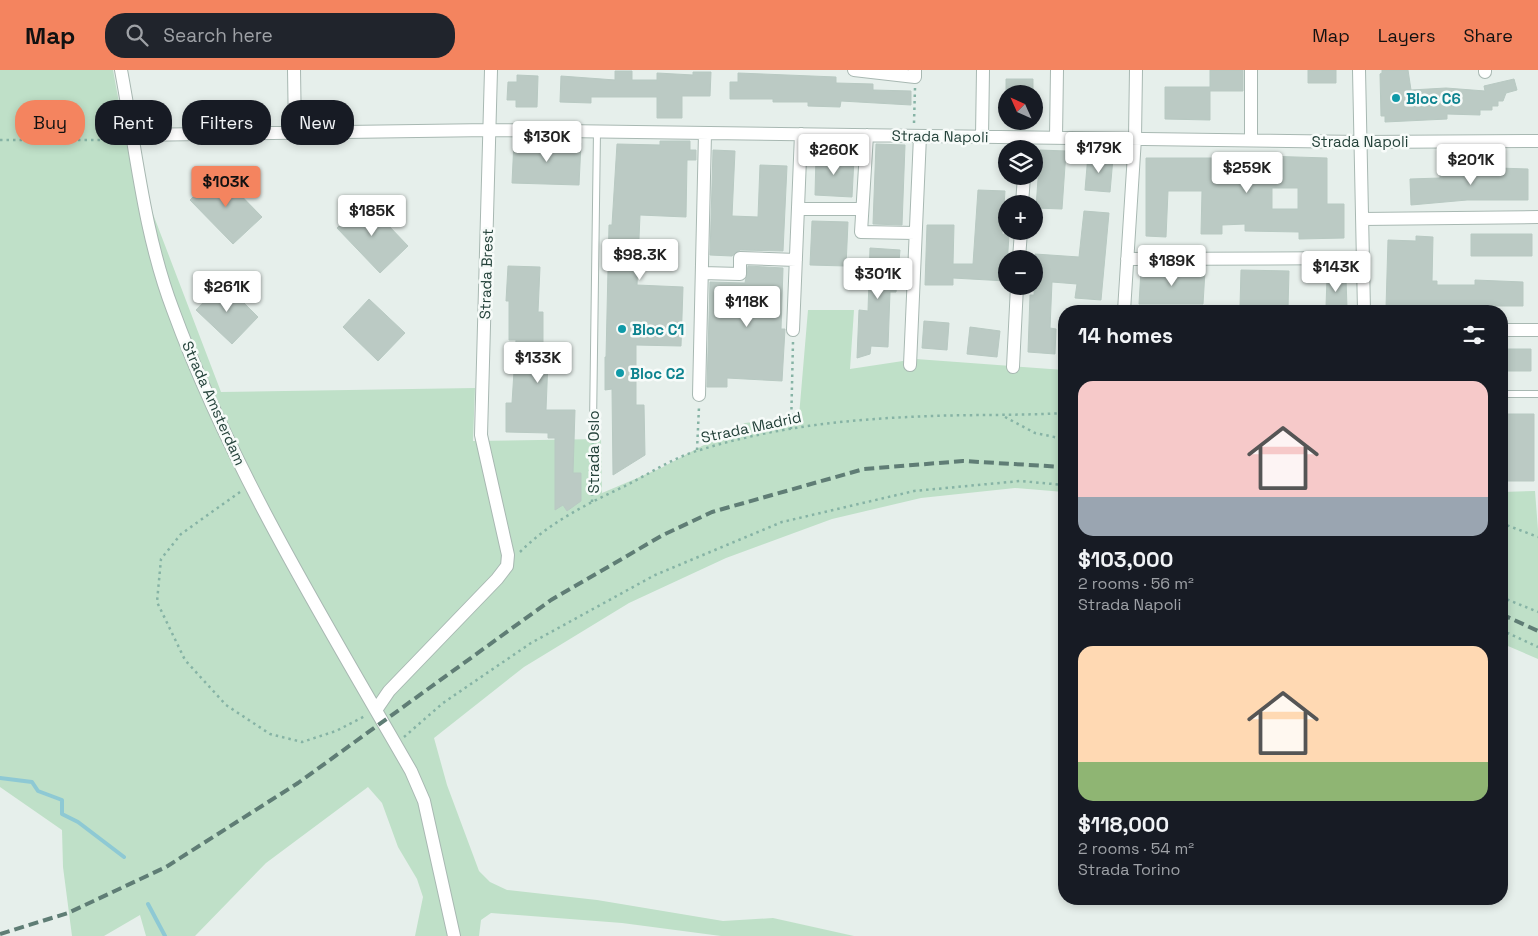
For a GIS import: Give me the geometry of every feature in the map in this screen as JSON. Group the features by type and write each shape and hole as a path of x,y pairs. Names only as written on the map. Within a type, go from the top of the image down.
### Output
{"street":[{"name":"Strada Amsterdam","path":"121,70 126,100"},
{"path":"294,70 294,100"},
{"name":"Strada Brest","path":"492,70 481,434 508,555 507,566"},
{"path":"854,70 915,74"},
{"path":"982,136 984,70"},
{"path":"1056,137 1057,70"},
{"path":"1124,305 1135,138 1136,70"},
{"path":"1251,70 1251,140"},
{"path":"1359,70 1364,305"},
{"name":"Strada Napoli","path":"354,133 490,130 597,131 982,136 1007,140"},
{"path":"699,395 705,133"},
{"name":"Strada Napoli","path":"172,136 281,134"},
{"path":"793,330 801,134"},
{"path":"867,135 861,232 915,233"},
{"path":"910,365 915,233 916,136"},
{"name":"Strada Napoli","path":"1041,140 1056,137 1360,142 1538,141"},
{"name":"Strada Amsterdam","path":"135,145 152,239 172,310 247,477 411,771 424,801 454,936"},
{"path":"798,209 862,210"},
{"path":"1362,219 1538,217"},
{"path":"702,273 740,274 740,258 796,260"},
{"path":"1127,259 1362,258"},
{"path":"1013,366 1017,295"},
{"path":"1508,330 1538,330"},
{"path":"376,710 389,691 477,601 507,566"}],"lane":[{"name":"Strada Oslo","path":"593,425 597,131"},
{"path":"1508,394 1538,394"}],"path":[{"path":"915,74 916,136"},
{"path":"0,140 95,140"},
{"path":"791,429 793,330"},
{"path":"698,450 699,395"},
{"name":"Strada Madrid","path":"507,566 532,540 562,518 698,450 751,436 826,424 909,417 1058,413"},
{"name":"Strada Madrid","path":"1004,416 1035,433 1058,438"},
{"name":"Strada Oslo","path":"592,502 593,425"},
{"path":"247,477 240,493 181,534 161,560 157,602 185,660 226,705 270,734 302,742 336,731 376,710"},
{"path":"396,744 443,703 531,643 654,575 782,522 914,492 1020,480 1058,484"},
{"path":"1508,526 1538,537"},
{"path":"1508,600 1538,612"},
{"path":"1508,633 1538,647"}],"green space":[{"path":"0,70 113,70 119,100 95,100 95,145 127,145 221,392 475,388 473,441 601,439 602,493 661,468 745,423 799,416 808,310 854,310 850,369 916,359 1058,370 1058,492 1015,488 921,498 832,519 726,558 629,603 524,667 434,738 447,785 479,871 490,882 507,890 597,900 723,921 773,918 854,936 721,936 622,923 491,913 481,920 479,936 415,936 423,897 417,879 398,847 382,803 368,787 266,863 195,936 146,936 140,915 104,936 72,936 63,867 62,830 0,787"},
{"path":"1535,491 1538,530 1538,659 1508,646 1508,492"}],"building":[{"path":"1210,70 1243,70 1243,91 1210,91 1210,120 1165,119 1165,87 1210,87"},
{"path":"1308,70 1336,70 1336,83 1308,83"},
{"path":"1382,70 1408,70 1411,90 1446,88 1485,91 1484,86 1514,79 1517,90 1506,93 1503,101 1498,101 1498,106 1492,106 1492,110 1480,110 1480,115 1447,114 1447,119 1385,122 1385,116 1381,116 1380,74"},
{"path":"615,71 632,71 632,80 657,80 657,73 693,75 693,72 711,72 710,96 682,96 682,118 657,118 657,97 591,97 591,103 560,102 561,76 615,80"},
{"path":"738,73 836,77 836,83 873,84 873,90 911,91 911,105 841,101 840,107 808,106 808,102 773,102 773,99 730,99 730,82 738,82"},
{"path":"517,75 538,76 537,107 516,107 516,100 507,100 508,82 517,82"},
{"path":"1006,79 1033,79 1033,85 1006,85"},
{"path":"514,141 581,143 579,185 512,183"},
{"path":"660,141 690,141 690,150 696,150 696,160 687,160 686,217 640,215 637,285 683,287 681,346 636,345 636,405 644,405 645,455 613,475 612,389 605,390 605,357 609,225 612,225 617,144 660,145"},
{"path":"876,144 905,145 902,225 873,224"},
{"path":"713,150 735,151 732,216 758,217 760,165 787,166 783,251 740,250 732,256 710,255"},
{"path":"1043,150 1066,151 1062,209 1043,208 1043,195 1037,195 1038,185 1043,185"},
{"path":"1088,155 1113,158 1110,192 1085,190"},
{"path":"1234,155 1327,158 1327,204 1344,204 1344,238 1299,239 1299,232 1245,231 1245,224 1222,225 1222,234 1201,234 1202,191 1168,191 1166,237 1146,236 1146,158 1234,158","holes":["1272,188 1298,188 1298,209 1272,209"]},
{"path":"816,156 854,158 852,197 815,195"},
{"path":"1528,169 1528,200 1467,200 1411,205 1410,179 1440,178 1440,170"},
{"path":"218,172 262,217 233,244 190,200"},
{"path":"978,190 1005,191 1005,195 998,195 998,240 1009,240 1008,250 998,250 998,281 953,278 953,285 925,285 927,225 954,225 953,264 973,264"},
{"path":"365,201 408,246 380,273 337,228"},
{"path":"1084,211 1109,213 1101,300 1075,298 1077,284 1052,282 1050,328 1056,329 1055,354 1028,352 1030,295 1043,295 1043,255 1079,257"},
{"path":"812,221 848,222 846,266 810,265"},
{"path":"1471,234 1532,234 1532,256 1471,256"},
{"path":"1416,236 1433,237 1432,281 1437,281 1437,285 1475,285 1475,280 1523,282 1523,306 1386,305 1388,240 1416,241"},
{"path":"870,248 900,250 896,292 890,292 888,347 871,346 870,354 857,358 859,310 868,311"},
{"path":"508,266 540,267 538,312 543,312 543,359 548,359 546,410 575,410 573,473 581,473 581,501 567,511 563,505 555,510 555,438 548,438 548,433 506,432 506,403 512,403 516,340 509,340 509,301 506,301"},
{"path":"748,266 783,268 781,329 785,329 782,381 727,378 727,387 707,387 710,282 745,283"},
{"path":"1141,270 1205,271 1203,304 1139,304"},
{"path":"1241,270 1289,271 1288,305 1240,305"},
{"path":"1327,278 1346,279 1347,305 1326,305"},
{"path":"223,282 258,317 232,344 196,310"},
{"path":"369,299 405,333 378,361 343,327"},
{"path":"924,321 949,323 947,350 922,348"},
{"path":"970,327 1000,331 997,357 967,354"},
{"path":"1508,349 1531,349 1531,371 1508,371"},
{"path":"1508,414 1534,414 1534,481 1508,481"}],"waterway":[{"path":"0,778 32,782 38,791 62,800 62,814 78,822 124,857"},
{"path":"148,904 165,936"}],"railway":[{"path":"0,934 68,913 166,867 298,783 551,600 663,535 712,512 864,469 963,461 1058,467"},
{"path":"1508,617 1538,631"}],"place":[{"name":"Bloc C6","path":"1396,98"},
{"name":"Bloc C1","path":"622,329"},
{"name":"Bloc C2","path":"620,373"}]}
